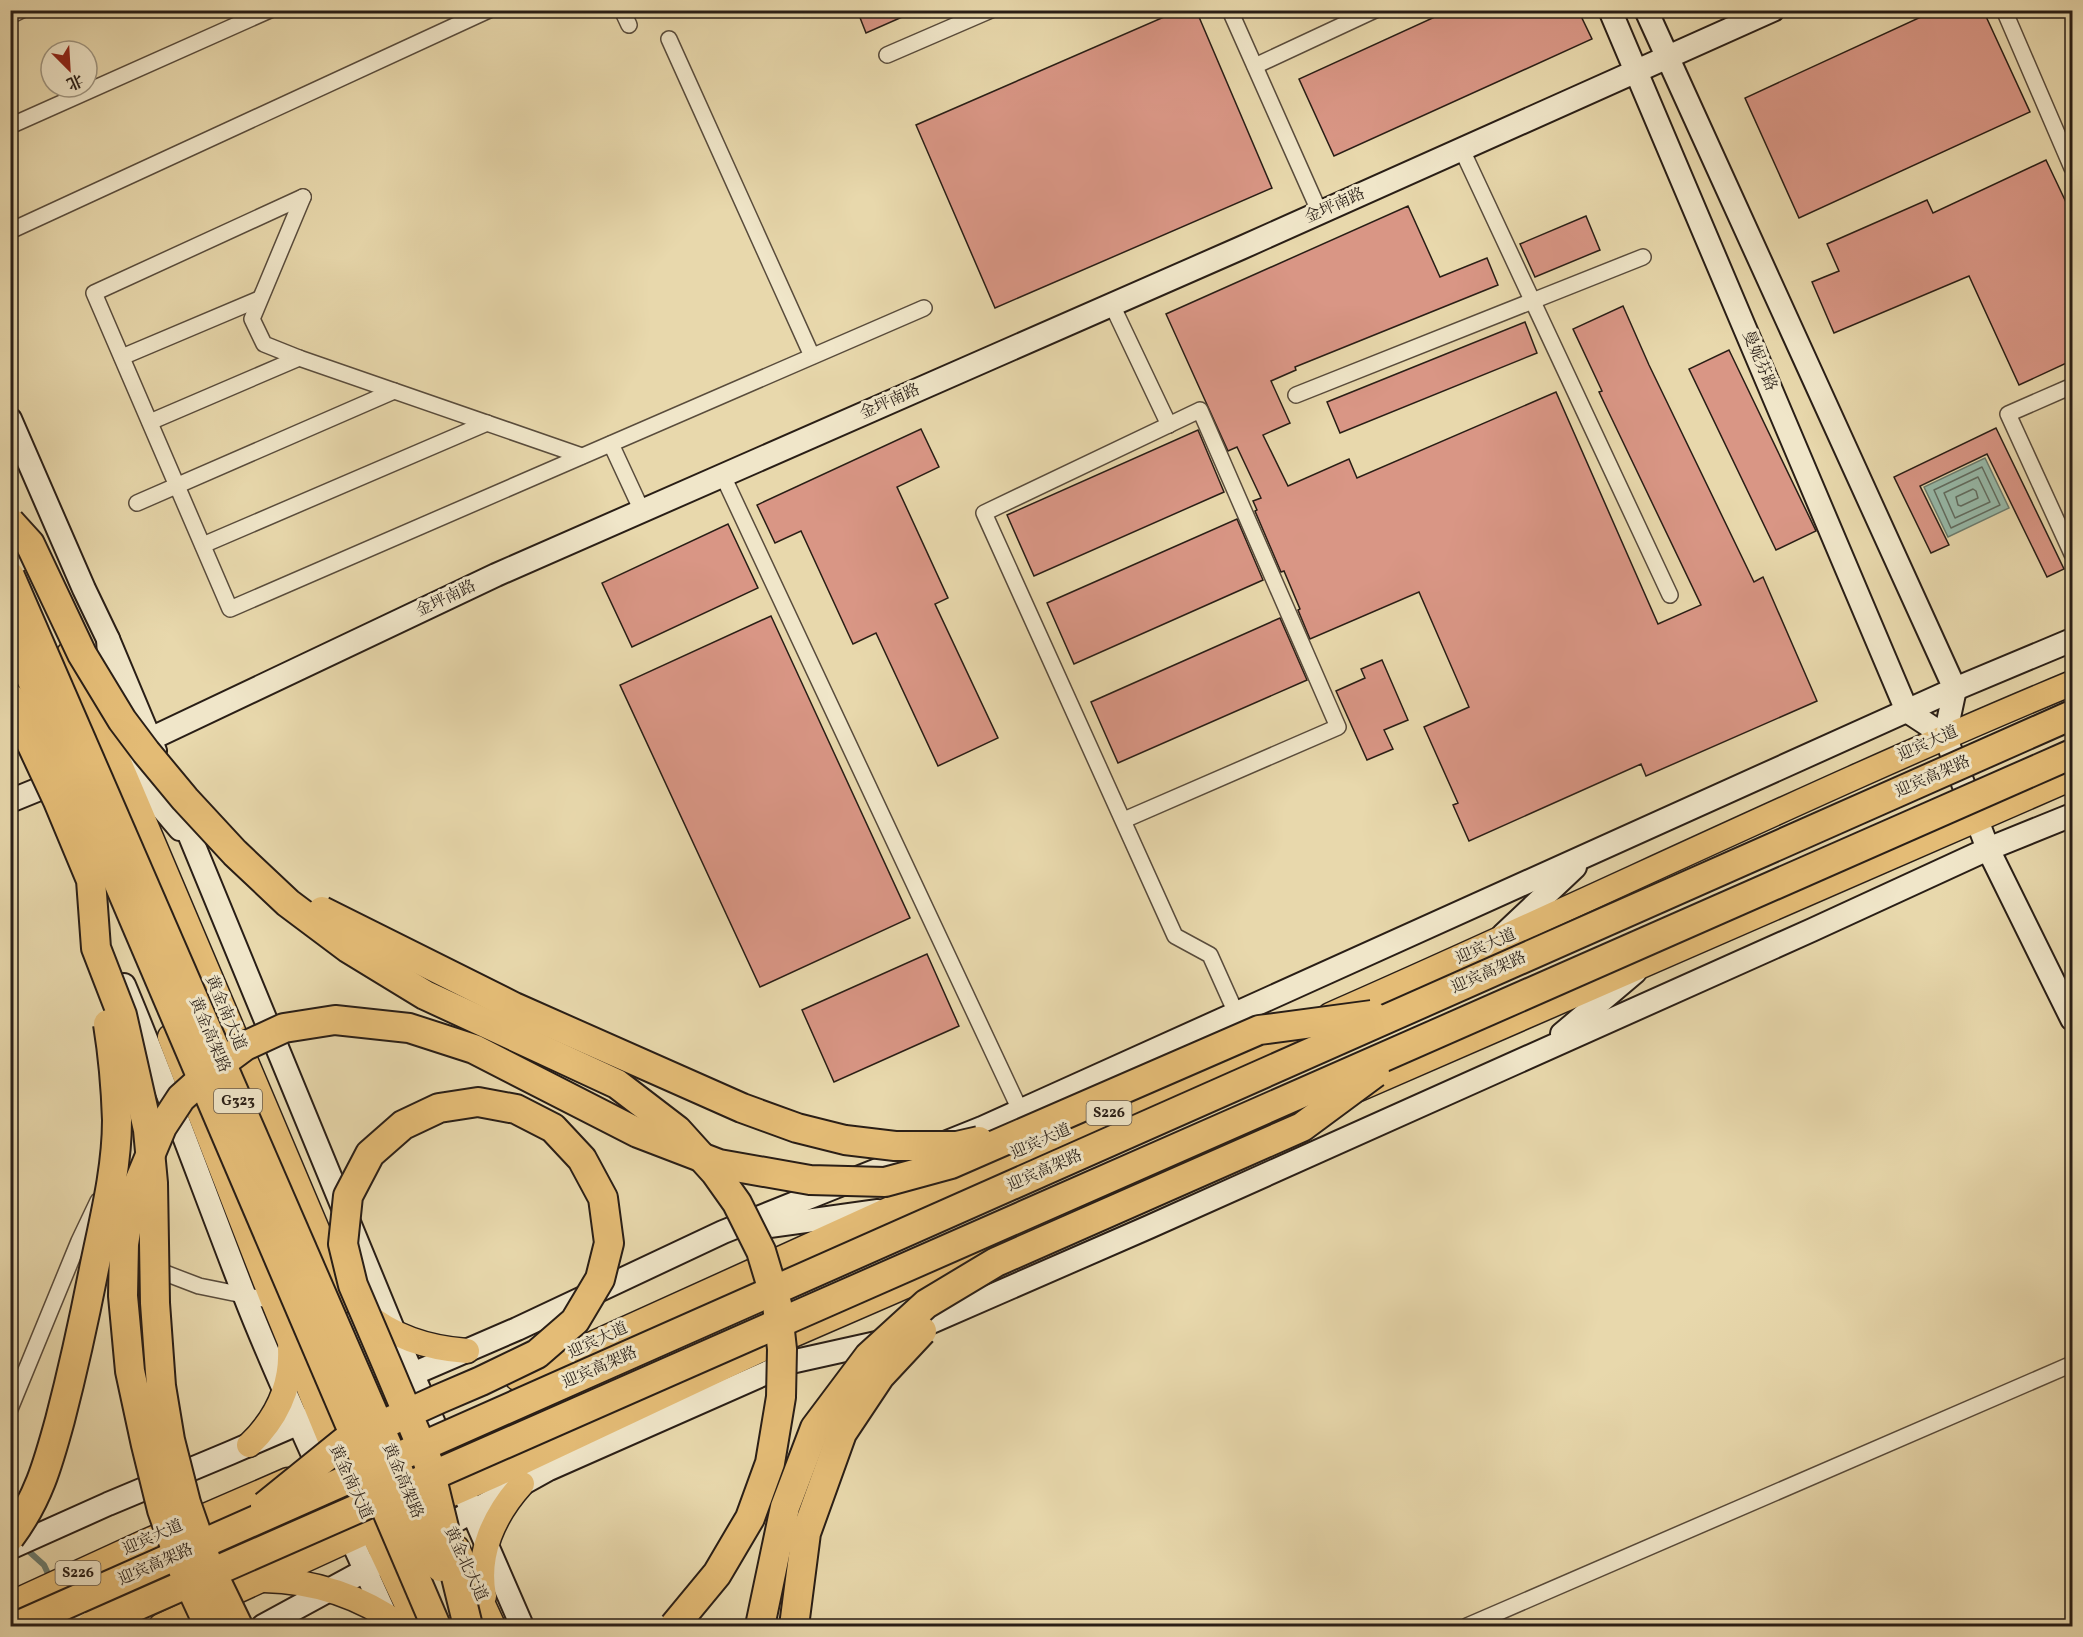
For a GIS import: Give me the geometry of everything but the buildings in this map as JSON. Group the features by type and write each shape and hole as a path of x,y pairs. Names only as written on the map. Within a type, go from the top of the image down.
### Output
{"highway":[{"path":"10,522 30,544 82,654 122,720 185,799 235,853 288,903 348,948 425,994 617,1084 677,1130 715,1172 736,1203 760,1251 777,1304 782,1349 781,1397 770,1463 750,1518 717,1574 674,1626"},
{"name":"黄金高架路","path":"10,576 479,1625"},
{"name":"黄金高架路","path":"10,629 436,1626"},
{"path":"10,698 58,801 91,880 96,948 112,1045 117,1121 111,1182 76,1359 44,1478 23,1521 10,1537"},
{"name":"迎宾高架路","path":"17,1626 2073,715"},
{"name":"迎宾高架路","path":"91,1626 2073,754"},
{"path":"235,853 327,915 514,1007 742,1108 797,1128 845,1140 895,1146 957,1146 1259,1030 1404,1011"},
{"path":"96,948 122,1015 148,1130 153,1183 161,1386 170,1440 186,1503 206,1560 238,1626"},
{"path":"209,1626 184,1572 162,1510 146,1445 129,1361 123,1296 124,1244 131,1201 162,1127 181,1098 210,1072 245,1046 284,1028 335,1020 409,1028 474,1049 638,1133 719,1164 810,1180 885,1182 951,1164 1025,1120"},
{"path":"760,1626 786,1506 815,1428 869,1356 926,1304 996,1262 1302,1127 1418,1042"},
{"path":"235,1530 344,1442 397,1418 408,1413 439,1399 481,1381 537,1354 575,1321 600,1279 609,1243 603,1198 582,1159 553,1128 516,1109 478,1102 440,1108 403,1125 370,1154 348,1196 343,1244 353,1285 406,1409 410,1419 424,1451 428,1462 479,1625"},
{"path":"794,1626 806,1533 842,1433 880,1376 917,1335 996,1262"}],"main road":[{"name":"黄金南大道","path":"10,526 116,755 402,1430 436,1502"},
{"name":"黄金南大道","path":"10,670 50,785 172,1043 290,1342 309,1419 362,1534"},
{"name":"迎宾大道","path":"10,1604 888,1210 1493,944 1945,736 2073,683"},
{"path":"170,1622 436,1502 468,1501 788,1337 2073,778"},
{"path":"345,1294 375,1322 395,1334 429,1346 467,1351"},
{"path":"249,1445 272,1420 285,1392 289,1374 290,1342"},
{"path":"479,1625 483,1563 487,1544 502,1508 522,1484"},
{"name":"黄金北大道","path":"436,1502 447,1526 479,1625"},
{"path":"362,1534 386,1560 417,1626"},
{"path":"262,1580 295,1582 332,1589 349,1595 392,1622"}],"street":[{"path":"10,16 22,10"},
{"path":"10,126 270,10"},
{"path":"10,231 489,10"},
{"path":"887,56 991,10"},
{"path":"1255,66 1375,10"},
{"name":"曼妮芬路","path":"1610,10 1907,711"},
{"path":"1647,10 1955,689 1945,736 1988,849 2073,1019"},
{"name":"金坪南路","path":"10,801 116,755 496,575 1320,213 1773,10"},
{"path":"2004,10 2073,168"},
{"path":"1232,15 1320,213"},
{"path":"669,39 812,356"},
{"path":"1462,150 1670,595"},
{"path":"582,456 264,344 252,319 303,197 94,293 230,609 924,308"},
{"path":"1296,395 1643,258"},
{"path":"122,357 259,299"},
{"path":"1112,305 1170,424"},
{"path":"150,422 299,358"},
{"path":"2073,386 2008,414 2073,554"},
{"path":"138,503 394,391"},
{"path":"1124,820 1338,727 1200,410 984,513 1175,936 1210,955 1236,1013"},
{"path":"10,419 108,639 395,1334 522,1626"},
{"path":"203,545 487,423"},
{"path":"611,444 642,511"},
{"path":"723,476 1025,1120"},
{"path":"108,639 116,755 193,844"},
{"path":"10,1548 467,1351 723,1233 982,1128 1025,1120 1236,1013 1955,689 2073,639"},
{"path":"1907,711 1945,736"},
{"path":"10,713 50,785 82,884 159,1069 244,1296 285,1392 309,1419"},
{"path":"10,732 50,785"},
{"path":"263,1626 447,1526 468,1501 522,1484 549,1469 791,1362 890,1340 1149,1227 1988,849 2073,815"},
{"path":"1493,944 1590,854"},
{"path":"1542,1051 1641,967"},
{"path":"10,1408 79,1241 172,1043"},
{"path":"723,1233 888,1210"},
{"path":"79,1241 199,1286 273,1301"},
{"path":"1467,1626 2073,1364"},
{"path":"362,1534 365,1571 392,1622"}],"water":[{"path":"1985,458 2009,508 1948,537 1924,487"}],"waterway":[{"path":"24,1547 44,1565 51,1580"},
{"path":"67,1613 73,1626"}]}
